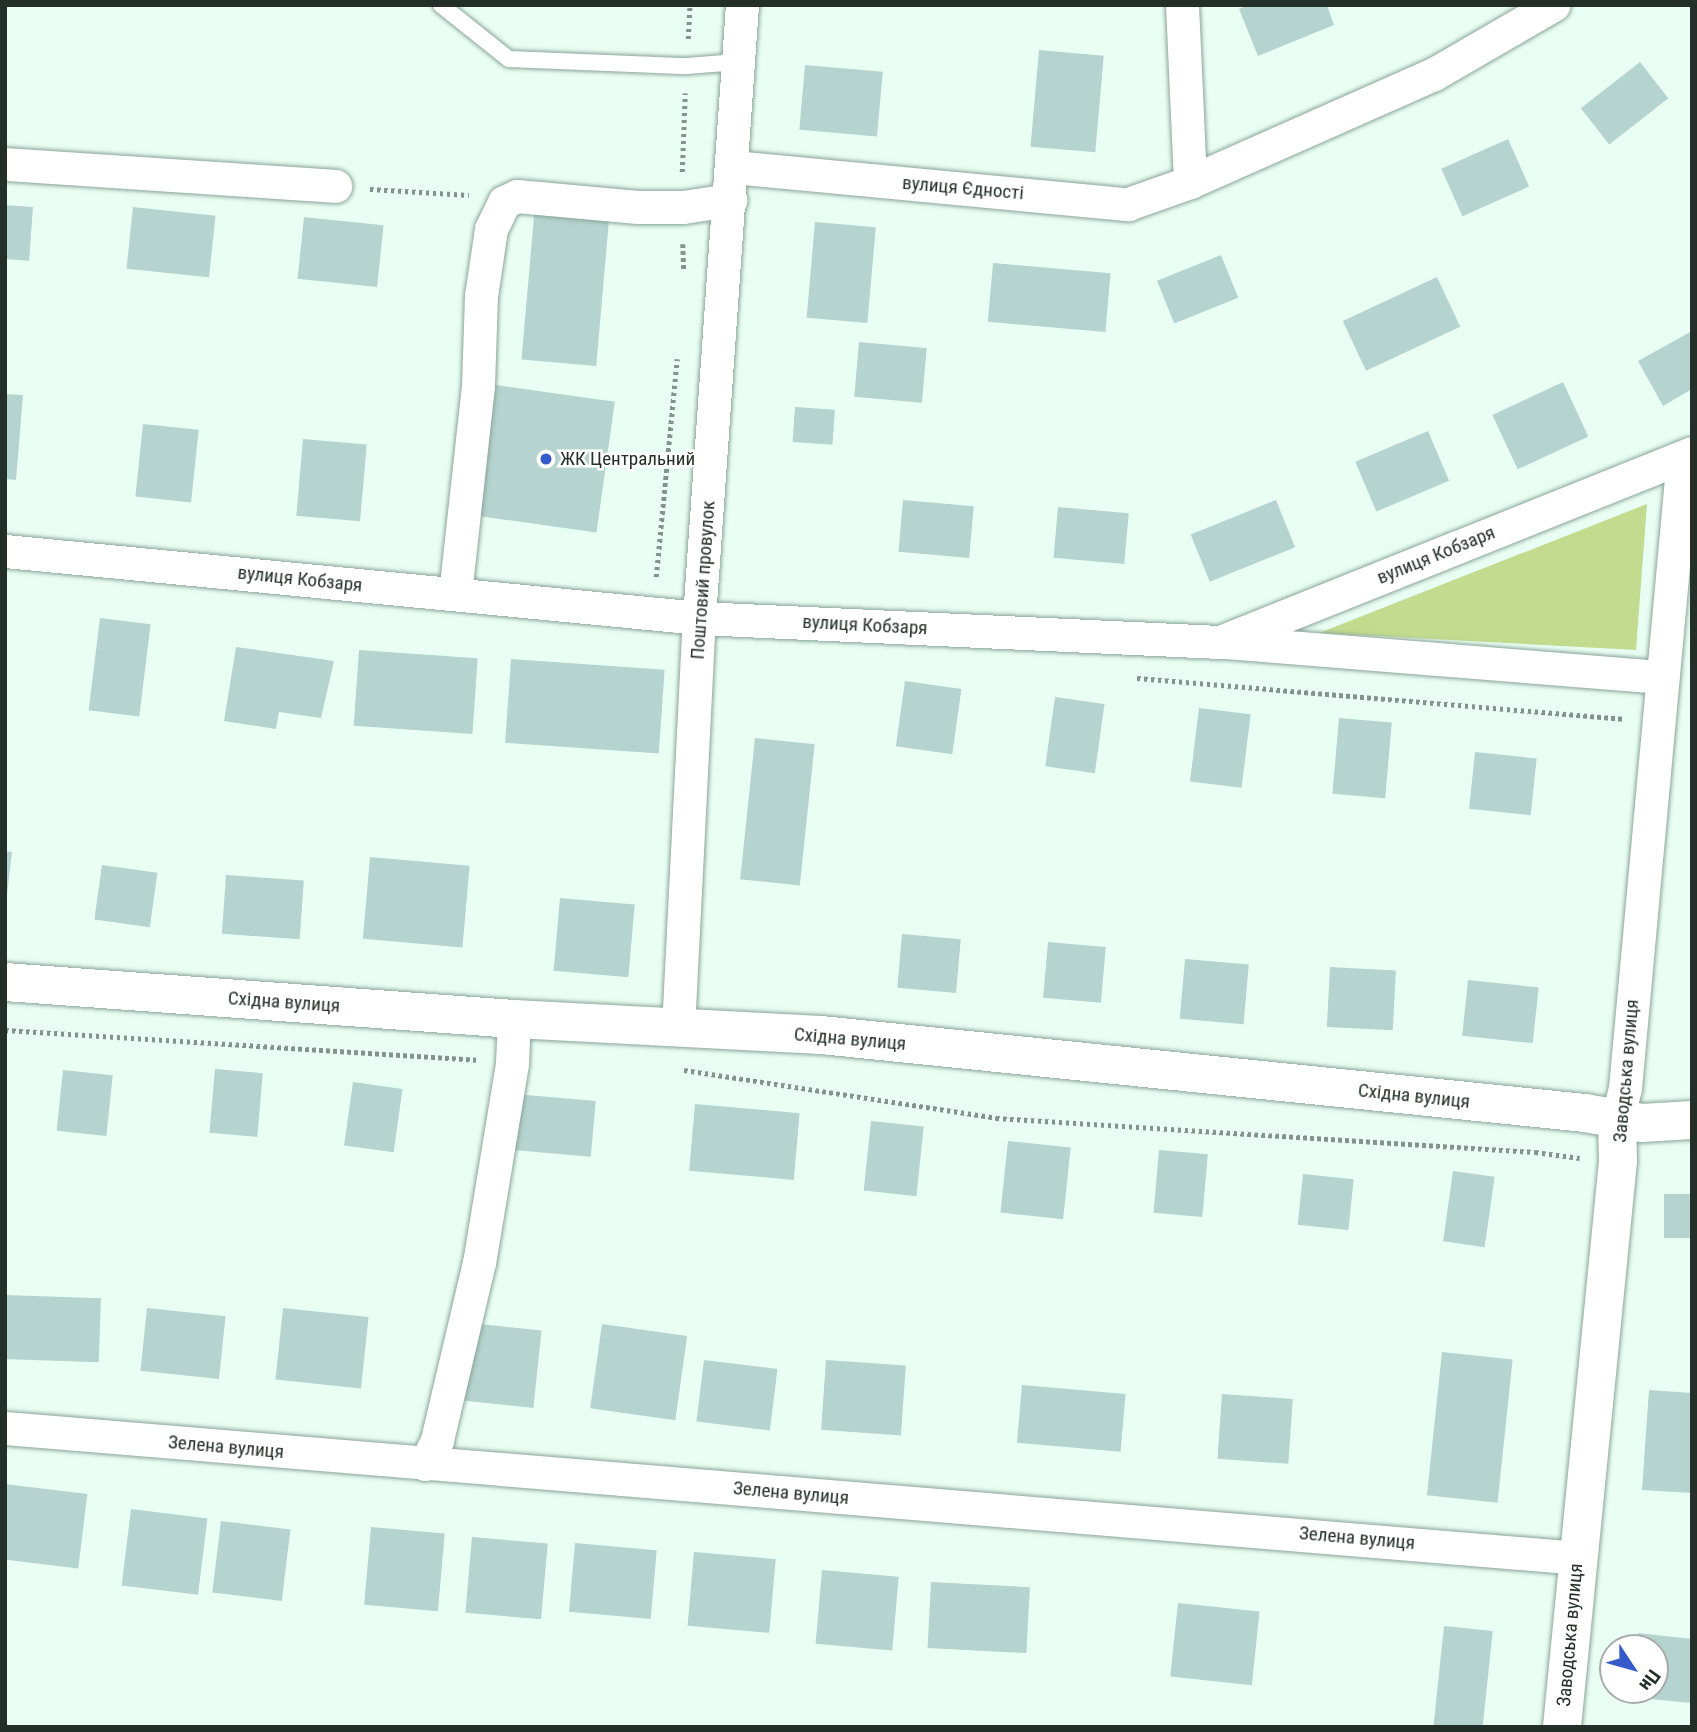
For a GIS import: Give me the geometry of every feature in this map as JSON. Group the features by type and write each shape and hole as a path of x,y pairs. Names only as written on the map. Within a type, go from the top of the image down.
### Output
{"street":[{"name":"Поштовий провулок","path":"678,1029 699,618 733,167 742,5"},
{"path":"1182,5 1190,182"},
{"name":"вулиця Єдності","path":"733,167 1128,204 1190,182 1434,74 1553,5"},
{"path":"5,164 335,186"},
{"path":"455,594 478,386 481,296 491,229 504,202 517,197 638,207 683,207 730,200"},
{"name":"вулиця Кобзаря","path":"5,551 699,618 1220,642 1687,455"},
{"name":"Заводська вулиця","path":"1562,1727 1618,1161 1618,1120 1625,1088 1662,677 1687,455"},
{"path":"1220,642 1662,677"},
{"name":"Східна вулиця","path":"5,982 514,1019 821,1035 1585,1113 1642,1123 1692,1120"},
{"path":"425,1464 437,1440 479,1263 512,1063 514,1019"},
{"name":"Зелена вулиця","path":"5,1428 1559,1554 1577,1558"}],"lane":[{"path":"441,5 509,59 687,66 737,62"}],"path":[{"path":"335,186 474,195 504,202"},
{"path":"642,579 702,581"},
{"path":"5,1030 512,1063"},
{"path":"680,1069 996,1118 1535,1152 1618,1161"}],"green space":[{"path":"1647,504 1636,650 1319,633"}],"building":[{"path":"1249,5 1327,5 1334,25 1258,56 1239,9"},
{"path":"1039,50 1104,56 1095,152 1031,147"},
{"path":"1640,62 1668,98 1609,144 1581,108"},
{"path":"805,65 883,72 877,137 799,130"},
{"path":"1508,139 1529,187 1462,216 1441,169"},
{"path":"5,205 33,207 29,261 5,259"},
{"path":"535,205 610,212 596,366 521,359"},
{"path":"133,207 216,216 209,277 127,269"},
{"path":"304,217 384,225 377,287 298,279"},
{"path":"815,222 876,227 867,323 807,318"},
{"path":"1221,255 1238,298 1174,323 1157,281"},
{"path":"993,263 1111,273 1105,332 988,322"},
{"path":"1437,277 1460,327 1366,371 1343,321"},
{"path":"1692,331 1692,389 1663,406 1638,361"},
{"path":"859,342 927,348 922,403 854,397"},
{"path":"1563,382 1588,436 1518,469 1492,415"},
{"name":"ЖК Центральний","path":"495,385 615,402 596,533 477,516"},
{"path":"5,394 23,395 16,480 5,479"},
{"path":"795,407 835,410 832,445 793,442"},
{"path":"143,424 199,430 191,502 135,497"},
{"path":"1428,431 1449,481 1376,512 1355,462"},
{"path":"303,439 367,445 360,521 296,516"},
{"path":"903,500 974,506 969,558 898,552"},
{"path":"1276,500 1295,547 1210,582 1191,534"},
{"path":"1058,507 1129,513 1124,564 1054,558"},
{"path":"100,618 151,624 139,717 89,710"},
{"path":"236,647 334,661 321,718 279,712 276,729 224,721"},
{"path":"359,650 478,658 472,734 354,726"},
{"path":"511,659 665,670 659,754 505,743"},
{"path":"905,681 961,689 952,754 896,746"},
{"path":"1055,697 1105,704 1095,773 1045,766"},
{"path":"1199,708 1251,714 1242,788 1190,781"},
{"path":"1339,718 1392,723 1385,798 1332,794"},
{"path":"755,738 815,744 800,885 740,879"},
{"path":"1475,752 1537,758 1531,815 1469,809"},
{"path":"5,851 12,852 7,895 5,895"},
{"path":"370,857 470,866 462,947 363,939"},
{"path":"102,865 157,873 150,927 94,919"},
{"path":"226,875 304,880 300,939 222,934"},
{"path":"560,898 635,905 628,977 554,971"},
{"path":"902,934 961,939 956,993 897,988"},
{"path":"1048,942 1106,947 1101,1003 1043,998"},
{"path":"1185,959 1249,965 1244,1024 1180,1019"},
{"path":"1330,967 1396,970 1393,1030 1327,1027"},
{"path":"1468,980 1539,987 1533,1043 1462,1036"},
{"path":"215,1069 263,1073 257,1137 209,1133"},
{"path":"63,1070 113,1075 106,1136 57,1131"},
{"path":"353,1082 403,1089 394,1152 344,1145"},
{"path":"515,1094 596,1101 591,1157 510,1150"},
{"path":"695,1104 800,1113 794,1180 689,1171"},
{"path":"871,1121 924,1127 916,1196 864,1191"},
{"path":"1008,1141 1071,1148 1063,1219 1000,1213"},
{"path":"1159,1150 1208,1154 1202,1217 1154,1213"},
{"path":"1453,1171 1495,1177 1485,1247 1443,1241"},
{"path":"1303,1174 1354,1179 1348,1230 1298,1225"},
{"path":"1664,1194 1692,1194 1692,1238 1664,1238"},
{"path":"5,1295 101,1298 99,1362 5,1359"},
{"path":"147,1308 226,1316 219,1379 140,1371"},
{"path":"283,1308 369,1317 361,1389 275,1380"},
{"path":"461,1322 542,1330 533,1408 453,1400"},
{"path":"602,1324 687,1336 675,1420 590,1408"},
{"path":"1442,1352 1513,1359 1498,1503 1427,1495"},
{"path":"704,1360 777,1369 770,1431 696,1422"},
{"path":"826,1360 906,1366 901,1435 821,1430"},
{"path":"1022,1385 1126,1394 1121,1452 1017,1443"},
{"path":"1649,1390 1692,1393 1692,1493 1642,1490"},
{"path":"1222,1394 1293,1399 1288,1464 1217,1459"},
{"path":"5,1484 87,1494 78,1569 5,1560"},
{"path":"131,1509 207,1518 198,1595 122,1585"},
{"path":"221,1521 290,1530 282,1601 212,1592"},
{"path":"371,1527 445,1533 438,1611 364,1605"},
{"path":"472,1537 548,1544 541,1619 465,1613"},
{"path":"575,1543 657,1550 651,1619 569,1612"},
{"path":"694,1552 776,1559 769,1633 688,1626"},
{"path":"822,1570 899,1577 892,1650 816,1644"},
{"path":"931,1582 1030,1587 1026,1653 928,1648"},
{"path":"1178,1603 1260,1612 1252,1685 1170,1677"},
{"path":"1444,1626 1493,1631 1483,1727 1433,1727"},
{"path":"1669,1636 1692,1639 1692,1703 1669,1701"}],"place":[{"name":"ЖК Центральний","path":"546,459"}]}
